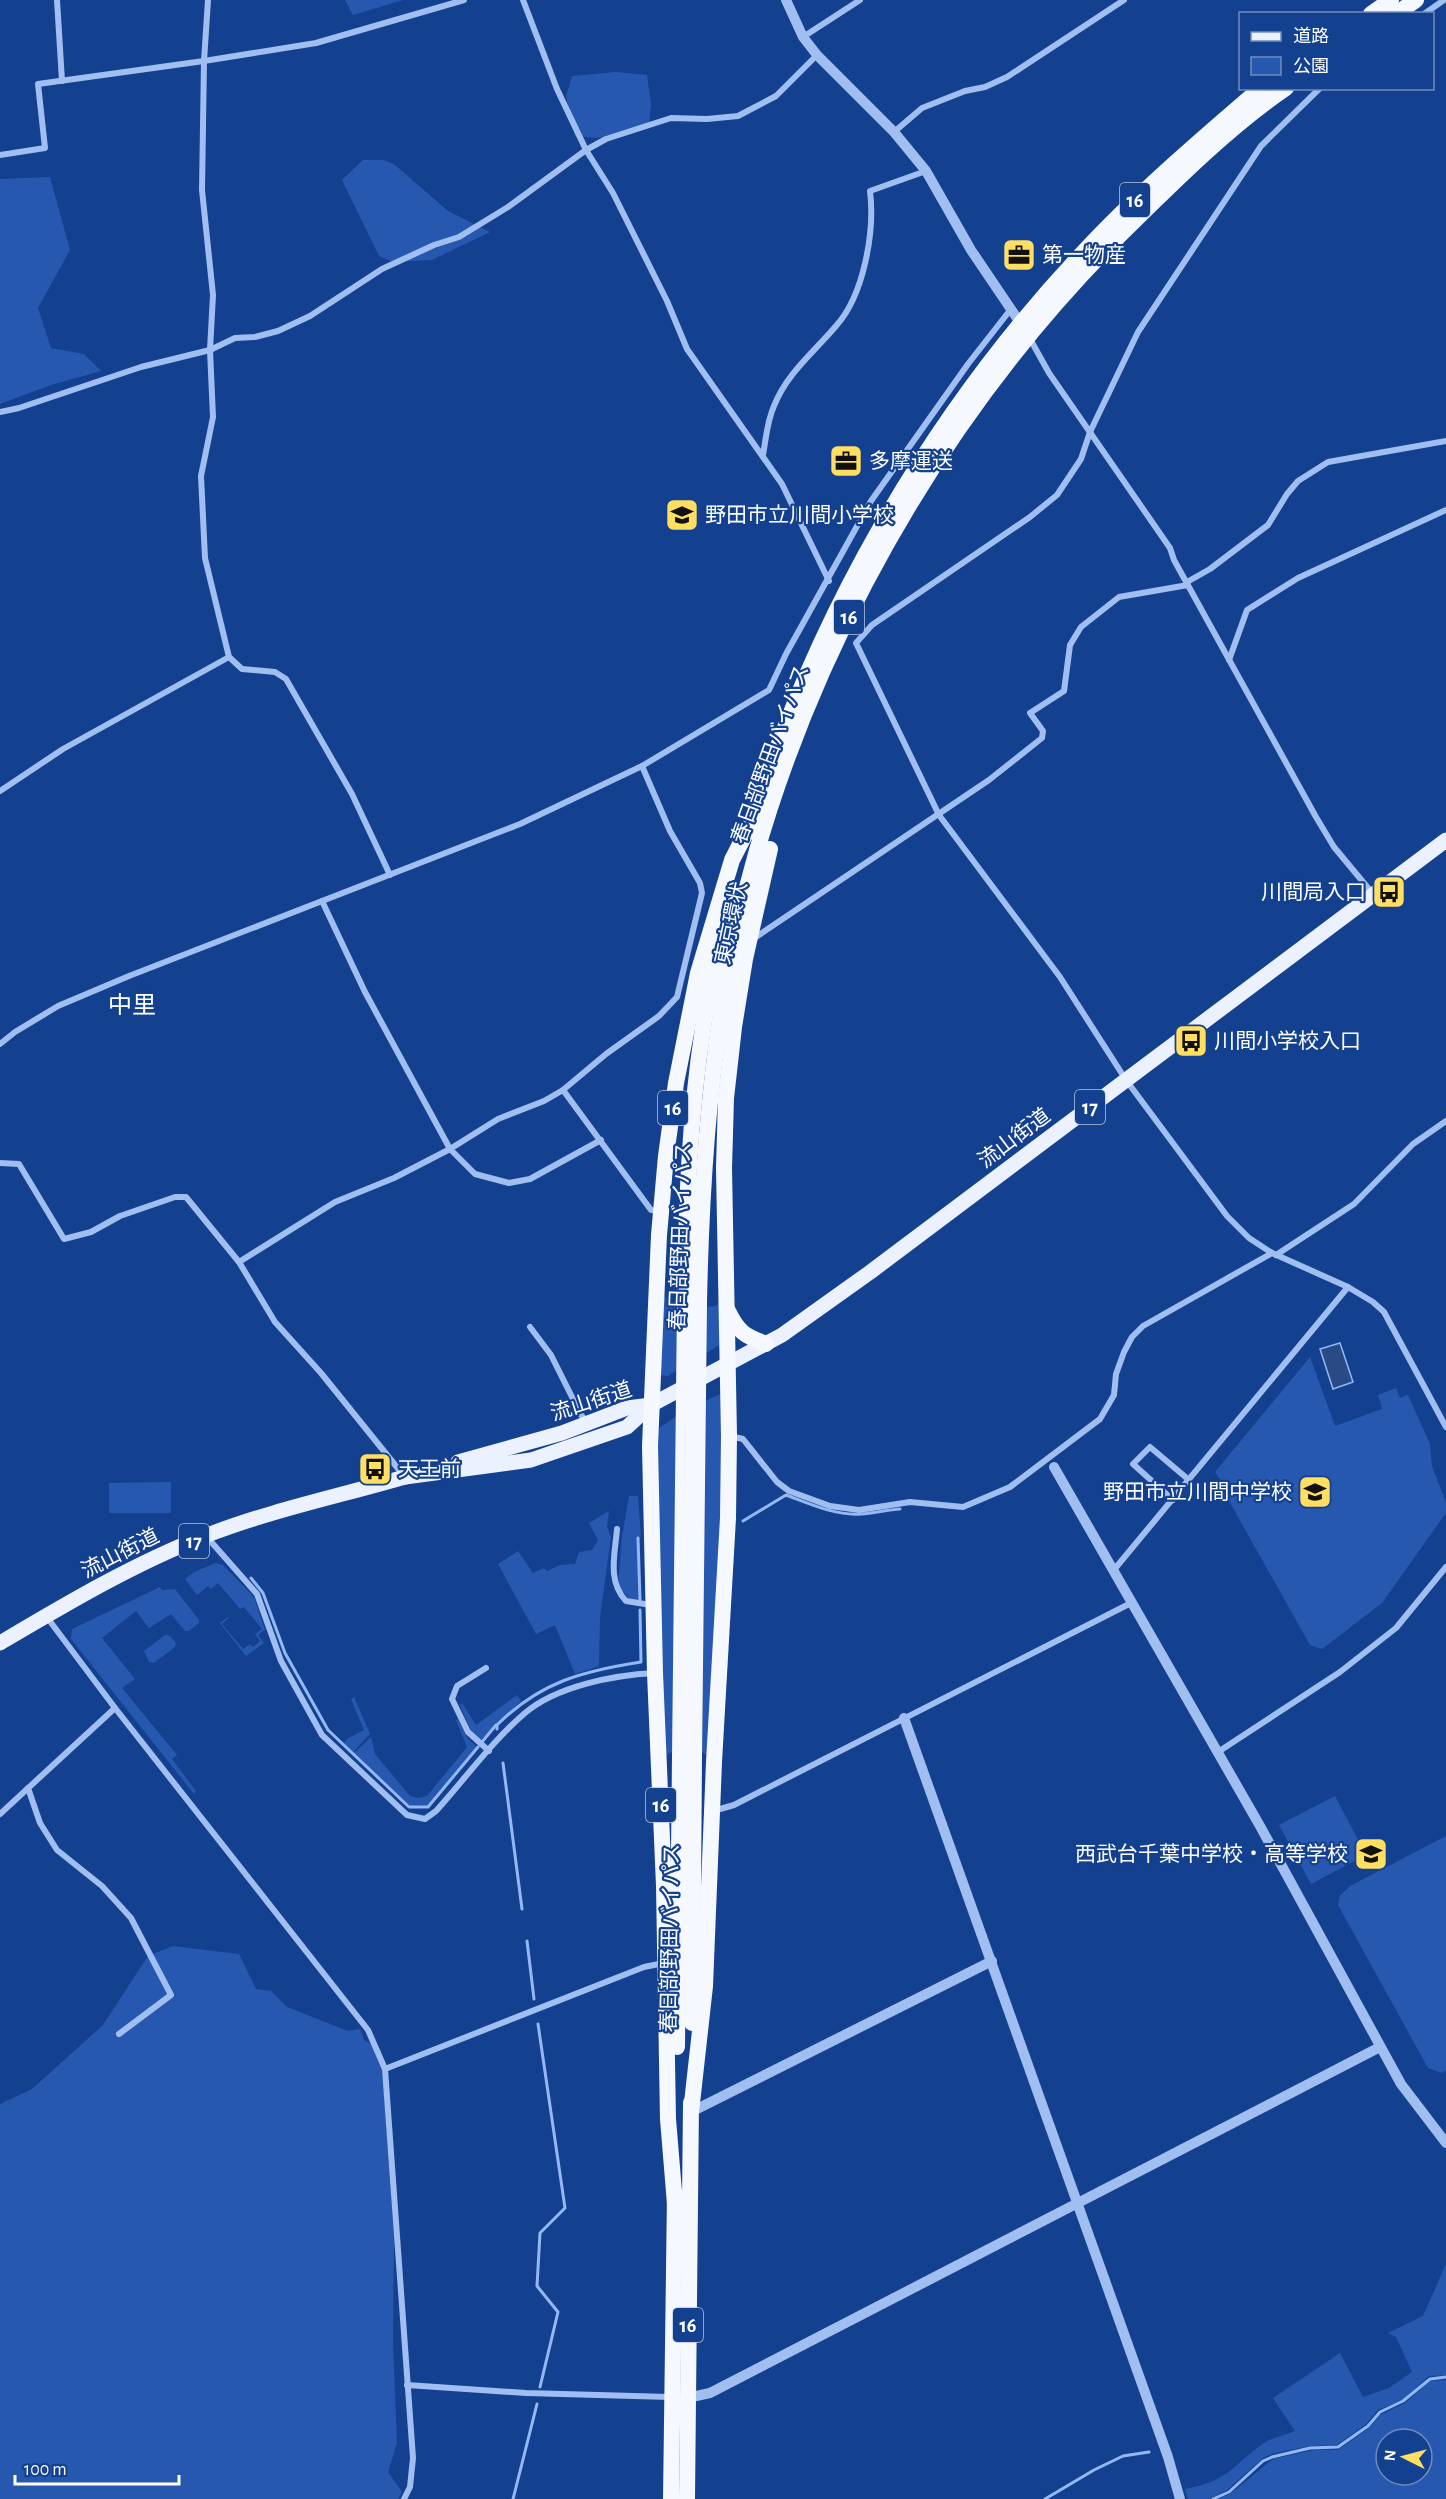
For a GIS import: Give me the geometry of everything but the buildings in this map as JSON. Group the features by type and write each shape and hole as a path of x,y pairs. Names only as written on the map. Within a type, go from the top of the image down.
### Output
{"highway":[{"path":"1374,12 1391,0"},
{"path":"1399,12 1416,0"},
{"name":"春日部野田バイパス","path":"692,1303 705,1136 725,986 751,874 801,723 855,604 911,501 1024,330 1078,257 1166,169 1259,90"},
{"name":"春日部野田バイパス","path":"687,2499 680,2398 675,2204 687,1757 692,1303 690,1146 703,1027 723,927 752,822 773,758 800,690 866,556 899,496 941,430 1024,330 1177,178 1284,90"},
{"name":"東京環状","path":"727,1308 725,1118 734,1027 765,868 801,723"},
{"name":"16","path":"675,2204 668,2119 664,1886 653,1605 651,1405 661,1211 676,1083 698,973 732,860 752,822"},
{"path":"727,1308 735,1326 742,1333 766,1344"},
{"name":"16","path":"691,2112 705,1986 724,1603 729,1436 727,1308"},
{"name":"春日部野田バイパス","path":"671,2499 680,2398 691,2112 687,1757"}],"main road":[{"name":"流山街道","path":"405,1477 545,1456 627,1427 651,1405 766,1344 809,1317 1446,840"},
{"name":"流山街道","path":"0,1643 116,1577 205,1536 288,1508 588,1424 627,1408 651,1405"}],"street":[{"path":"57,0 63,81"},
{"path":"208,0 204,61 202,190 213,295 210,350 213,417 201,476 205,558 229,657 242,669 274,672 286,679 352,794 390,875"},
{"path":"0,155 45,148 38,84 204,61 343,36 464,0"},
{"path":"523,0 557,89 586,150 618,202 667,301 687,349 782,484 829,581"},
{"path":"786,0 803,37 817,55 894,132 926,171 971,250 1011,309 1049,374 1170,548 1316,817 1334,847 1373,895"},
{"path":"803,37 860,0"},
{"path":"894,132 922,108 965,91 985,87 1007,77 1124,0"},
{"path":"1427,12 1444,0"},
{"path":"0,412 141,366 210,350 236,338 255,337 278,331 310,316 382,269 435,245 459,237 508,207 586,150 606,139 670,118 707,120 738,116 776,96 817,55"},
{"path":"1318,90 1261,146 1138,332 1090,432 1081,459 1057,495 1030,517 872,625 856,643 939,815 1060,977 1126,1080 1227,1216 1249,1238 1274,1254 1348,1287 1373,1302 1384,1312 1446,1427"},
{"path":"763,455 774,405 791,376 838,325 852,303 868,246 872,203 870,191 926,171"},
{"path":"0,1044 15,1032 58,1006 129,976 520,824 642,766 769,690 786,654 829,581 871,501 968,364 1011,309"},
{"path":"750,941 939,815 989,780 1042,738 1042,731 1030,713 1064,691 1070,645 1081,627 1119,597 1188,583 1210,569 1268,525 1298,481 1328,462 1446,441"},
{"path":"1229,660 1247,610 1298,578 1446,510"},
{"path":"0,791 63,749 229,657"},
{"path":"239,1262 335,1202 394,1178 450,1149 498,1119 544,1101 563,1090 606,1054 659,1016 677,996 702,893 700,884 670,831 642,766"},
{"path":"322,901 364,992 450,1149 475,1174 509,1183 530,1179 601,1140"},
{"path":"563,1090 651,1210 661,1211"},
{"path":"729,1436 743,1439 777,1482 789,1491 830,1506 859,1510 910,1502 963,1507 1010,1486 1100,1419 1114,1395 1116,1374 1124,1352 1132,1337 1143,1326 1274,1254 1354,1204 1413,1144 1446,1121"},
{"path":"0,1162 19,1164 64,1239 92,1232 120,1216 175,1197 186,1197 239,1262 275,1322 321,1373 405,1477"},
{"path":"1113,1571 1348,1287"},
{"path":"530,1328 551,1355 588,1424"},
{"path":"1173,1500 1132,1464 1150,1447 1190,1480"},
{"path":"1054,1467 1218,1752 1401,2084 1446,2143"},
{"path":"617,1529 613,1577 615,1586 626,1600 653,1605"},
{"path":"205,1536 257,1594 281,1661 322,1735 407,1815 425,1820 526,1712 542,1701 600,1678 655,1673"},
{"path":"1218,1752 1340,1672 1396,1628 1446,1567"},
{"path":"712,1811 734,1805 1131,1603"},
{"path":"46,1616 115,1708 368,2030 385,2069 413,2458 410,2487 404,2499"},
{"path":"486,1668 456,1686 452,1699 468,1732 489,1752"},
{"path":"0,1814 115,1708"},
{"path":"904,1718 1079,2203 1168,2457 1180,2499"},
{"path":"28,1788 40,1823 57,1850 102,1886 131,1918 171,1995 119,2034"},
{"path":"691,2112 992,1961"},
{"path":"385,2069 644,1967 664,1963"},
{"path":"407,2385 532,2393 680,2398 710,2393 1380,2047"}],"green space":[{"path":"345,0 403,0 353,15"},
{"path":"616,72 647,75 651,104 649,126 597,138 575,136 566,96 572,76"},
{"path":"363,160 384,160 395,165 448,211 490,232 432,260 393,262 379,256 342,180"},
{"path":"50,177 70,250 38,308 51,348 84,354 101,371 51,385 0,404 0,179"},
{"path":"663,1292 668,1302 678,1307 677,1370 668,1376 659,1375"},
{"path":"720,1301 719,1345 705,1354 706,1307 716,1306"},
{"path":"1310,1357 1335,1426 1382,1409 1378,1395 1396,1388 1400,1398 1408,1395 1430,1444 1432,1466 1446,1503 1446,1513 1382,1603 1322,1649 1310,1645 1224,1492 1227,1489 1215,1472"},
{"path":"723,1393 720,1567 707,1755 701,1752 705,1401"},
{"path":"677,1416 673,1751 664,1757 657,1429"},
{"path":"171,1482 171,1513 109,1513 109,1483"},
{"path":"629,1496 638,1496 641,1537 637,1538 639,1600 631,1600 618,1586 622,1537"},
{"path":"609,1511 607,1527 611,1537 600,1617 599,1666 575,1674 555,1625 536,1634 498,1564 518,1551 533,1573 544,1568 547,1571 560,1565 575,1564 579,1552 592,1550 598,1540 589,1523"},
{"path":"216,1563 223,1565 254,1597 265,1630 258,1635 264,1643 246,1656 220,1623 229,1618 222,1624 243,1649 250,1644 253,1647 260,1641 255,1634 262,1629 244,1607 240,1609 218,1583 211,1589 208,1586 197,1595 185,1579 194,1572"},
{"path":"160,1587 162,1590 175,1589 199,1623 189,1631 185,1631 171,1614 149,1628 136,1611 102,1638 135,1679 122,1688 177,1755 172,1759 196,1791 194,1794 71,1639 72,1629"},
{"path":"165,1635 170,1636 176,1643 175,1647 154,1663 149,1662 144,1651"},
{"path":"517,1695 521,1701 480,1741 472,1733 460,1705 462,1703 476,1725"},
{"path":"354,1697 370,1734 353,1752 344,1743 348,1738 364,1730 351,1699"},
{"path":"458,1719 468,1739 477,1747 428,1806 410,1806 354,1753 371,1737 375,1754 410,1796 418,1798 427,1796 467,1747 456,1720"},
{"path":"1335,1796 1366,1855 1311,1884 1279,1825"},
{"path":"1446,1836 1446,2070 1442,2073 1428,2068 1338,1905 1340,1896 1350,1886"},
{"path":"173,1946 239,1954 256,1989 271,1991 287,2007 348,2031 360,2029 364,2040 381,2050 394,2237 393,2342 397,2443 388,2472 402,2492 398,2499 0,2499 0,2104 32,2089 103,2025 148,1956"},
{"path":"1446,2264 1446,2375 1429,2376 1402,2400 1378,2410 1366,2424 1337,2445 1309,2446 1271,2454 1263,2458 1227,2490 1209,2499 1188,2499 1185,2489 1221,2477 1264,2443 1295,2431 1273,2398 1340,2353 1363,2397 1389,2388 1412,2372 1396,2337 1388,2333 1423,2316"},
{"path":"1446,2380 1446,2499 1219,2499 1230,2494 1273,2459 1314,2450 1338,2450 1369,2428 1380,2415 1405,2403 1430,2381"}],"shaded area":[{"path":"1340,1343 1353,1382 1333,1389 1320,1349"}],"waterway":[{"path":"743,1521 786,1495 823,1509 842,1513 861,1514 900,1509"},
{"path":"638,1538 640,1600"},
{"path":"251,1578 263,1593 285,1653 328,1730 409,1807 428,1807 478,1747"},
{"path":"497,1729 497,1725 529,1698 563,1681 600,1670 641,1662 640,1610"},
{"path":"482,1742 496,1725"},
{"path":"503,1763 522,1909"},
{"path":"527,1941 534,1999"},
{"path":"538,2024 565,2208 540,2233 537,2286 558,2312 540,2387"},
{"path":"1213,2499 1229,2492 1263,2461 1272,2457 1310,2448 1338,2447 1368,2426 1380,2412 1403,2401 1430,2379 1446,2377"},
{"path":"513,2499 537,2404"},
{"path":"1045,2499 1123,2456 1149,2452"}],"place":[{"name":"第一物産","path":"1019,255"},
{"name":"多摩運送","path":"846,461"},
{"name":"野田市立川間小学校","path":"682,515"},
{"name":"川間局入口","path":"1389,892"},
{"name":"川間小学校入口","path":"1191,1041"},
{"name":"天王前","path":"375,1469"},
{"name":"野田市立川間中学校","path":"1315,1492"},
{"name":"西武台千葉中学校・高等学校","path":"1371,1854"}],"district":[{"name":"中里","path":"132,1005"}]}
